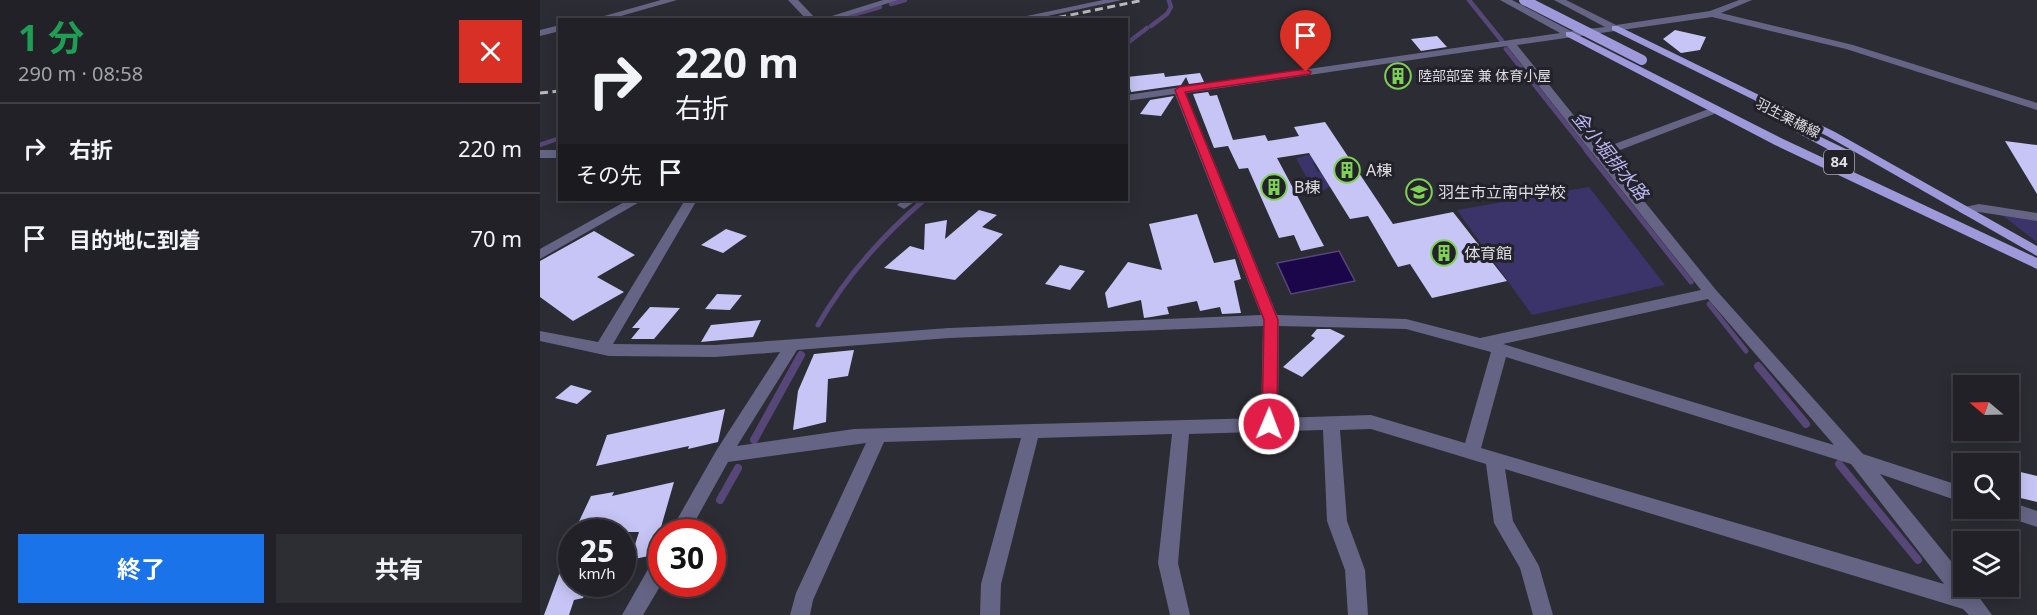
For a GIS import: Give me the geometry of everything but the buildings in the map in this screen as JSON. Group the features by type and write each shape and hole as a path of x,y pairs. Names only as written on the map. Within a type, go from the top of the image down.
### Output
{"main road":[{"name":"羽生栗橋線","path":"1524,0 1648,58 2037,252"},
{"name":"羽生栗橋線","path":"1542,0 2037,264"},
{"path":"1615,28 1831,134 2037,252"},
{"path":"1569,34 1779,142 2037,264"}],"street":[{"path":"618,0 633,18"},
{"path":"602,18 672,0"},
{"path":"793,0 811,18"},
{"path":"830,18 893,0"},
{"path":"1022,18 1117,0"},
{"path":"1505,0 1569,34"},
{"path":"1559,0 1615,28"},
{"path":"1128,98 1712,14 1747,0"},
{"path":"1712,14 1849,47 2037,107"},
{"path":"540,33 558,28"},
{"path":"1509,42 1711,293 1857,459 1976,608"},
{"path":"1179,90 1271,320 1269,424"},
{"path":"1599,154 1710,112"},
{"path":"540,154 558,154"},
{"path":"540,255 635,201"},
{"path":"602,349 690,201"},
{"path":"1965,211 1979,208 2037,217"},
{"path":"1482,344 1711,293"},
{"path":"540,336 602,349 715,351 949,333 1271,320 1406,324 1500,349 1857,459 1953,491"},
{"path":"687,519 793,344"},
{"path":"1472,452 1500,349"},
{"path":"723,456 854,436 1371,422 1976,608"},
{"path":"1331,423 1337,521 1355,570 1358,615"},
{"path":"1180,615 1168,563 1181,427"},
{"path":"990,615 991,584 1031,432"},
{"path":"800,615 803,600 878,436"},
{"path":"1494,458 1504,523 1529,566 1543,615"},
{"path":"2019,513 2037,519"},
{"path":"632,615 648,587"}],"shaded area":[{"path":"1316,153 1320,160 1313,163 1318,172 1334,170 1332,185 1316,195 1296,158"},
{"path":"1589,187 1665,285 1532,315 1457,210"},
{"path":"2002,215 2037,220 2037,242"},
{"path":"1339,251 1355,281 1291,294 1277,263"}],"waterway":[{"path":"891,4 905,0"},
{"name":"金小堀排水路","path":"1469,0 1502,41"},
{"path":"1151,26 1167,14 1171,7 1169,1"},
{"path":"842,18 880,7"},
{"path":"1128,42 1147,28"},
{"name":"金小堀排水路","path":"1506,49 1588,152"},
{"path":"540,145 558,139"},
{"name":"金小堀排水路","path":"1586,150 1691,282"},
{"path":"818,325 840,290 865,258 923,201"},
{"name":"金小堀排水路","path":"1709,304 1746,351"},
{"path":"754,440 801,355"},
{"name":"金小堀排水路","path":"1758,366 1806,424"},
{"name":"金小堀排水路","path":"1839,464 1918,560"},
{"path":"720,500 738,468"}],"railway":[{"path":"1056,18 1144,0"},
{"path":"540,93 558,91"}],"place":[{"name":"陸部部室 兼 体育小屋","path":"1398,76"},
{"name":"A棟","path":"1347,170"},
{"name":"B棟","path":"1274,187"},
{"name":"羽生市立南中学校","path":"1419,192"},
{"name":"体育館","path":"1444,253"}],"route":[{"path":"1269,424 1271,320 1179,90 1306,72"}]}
